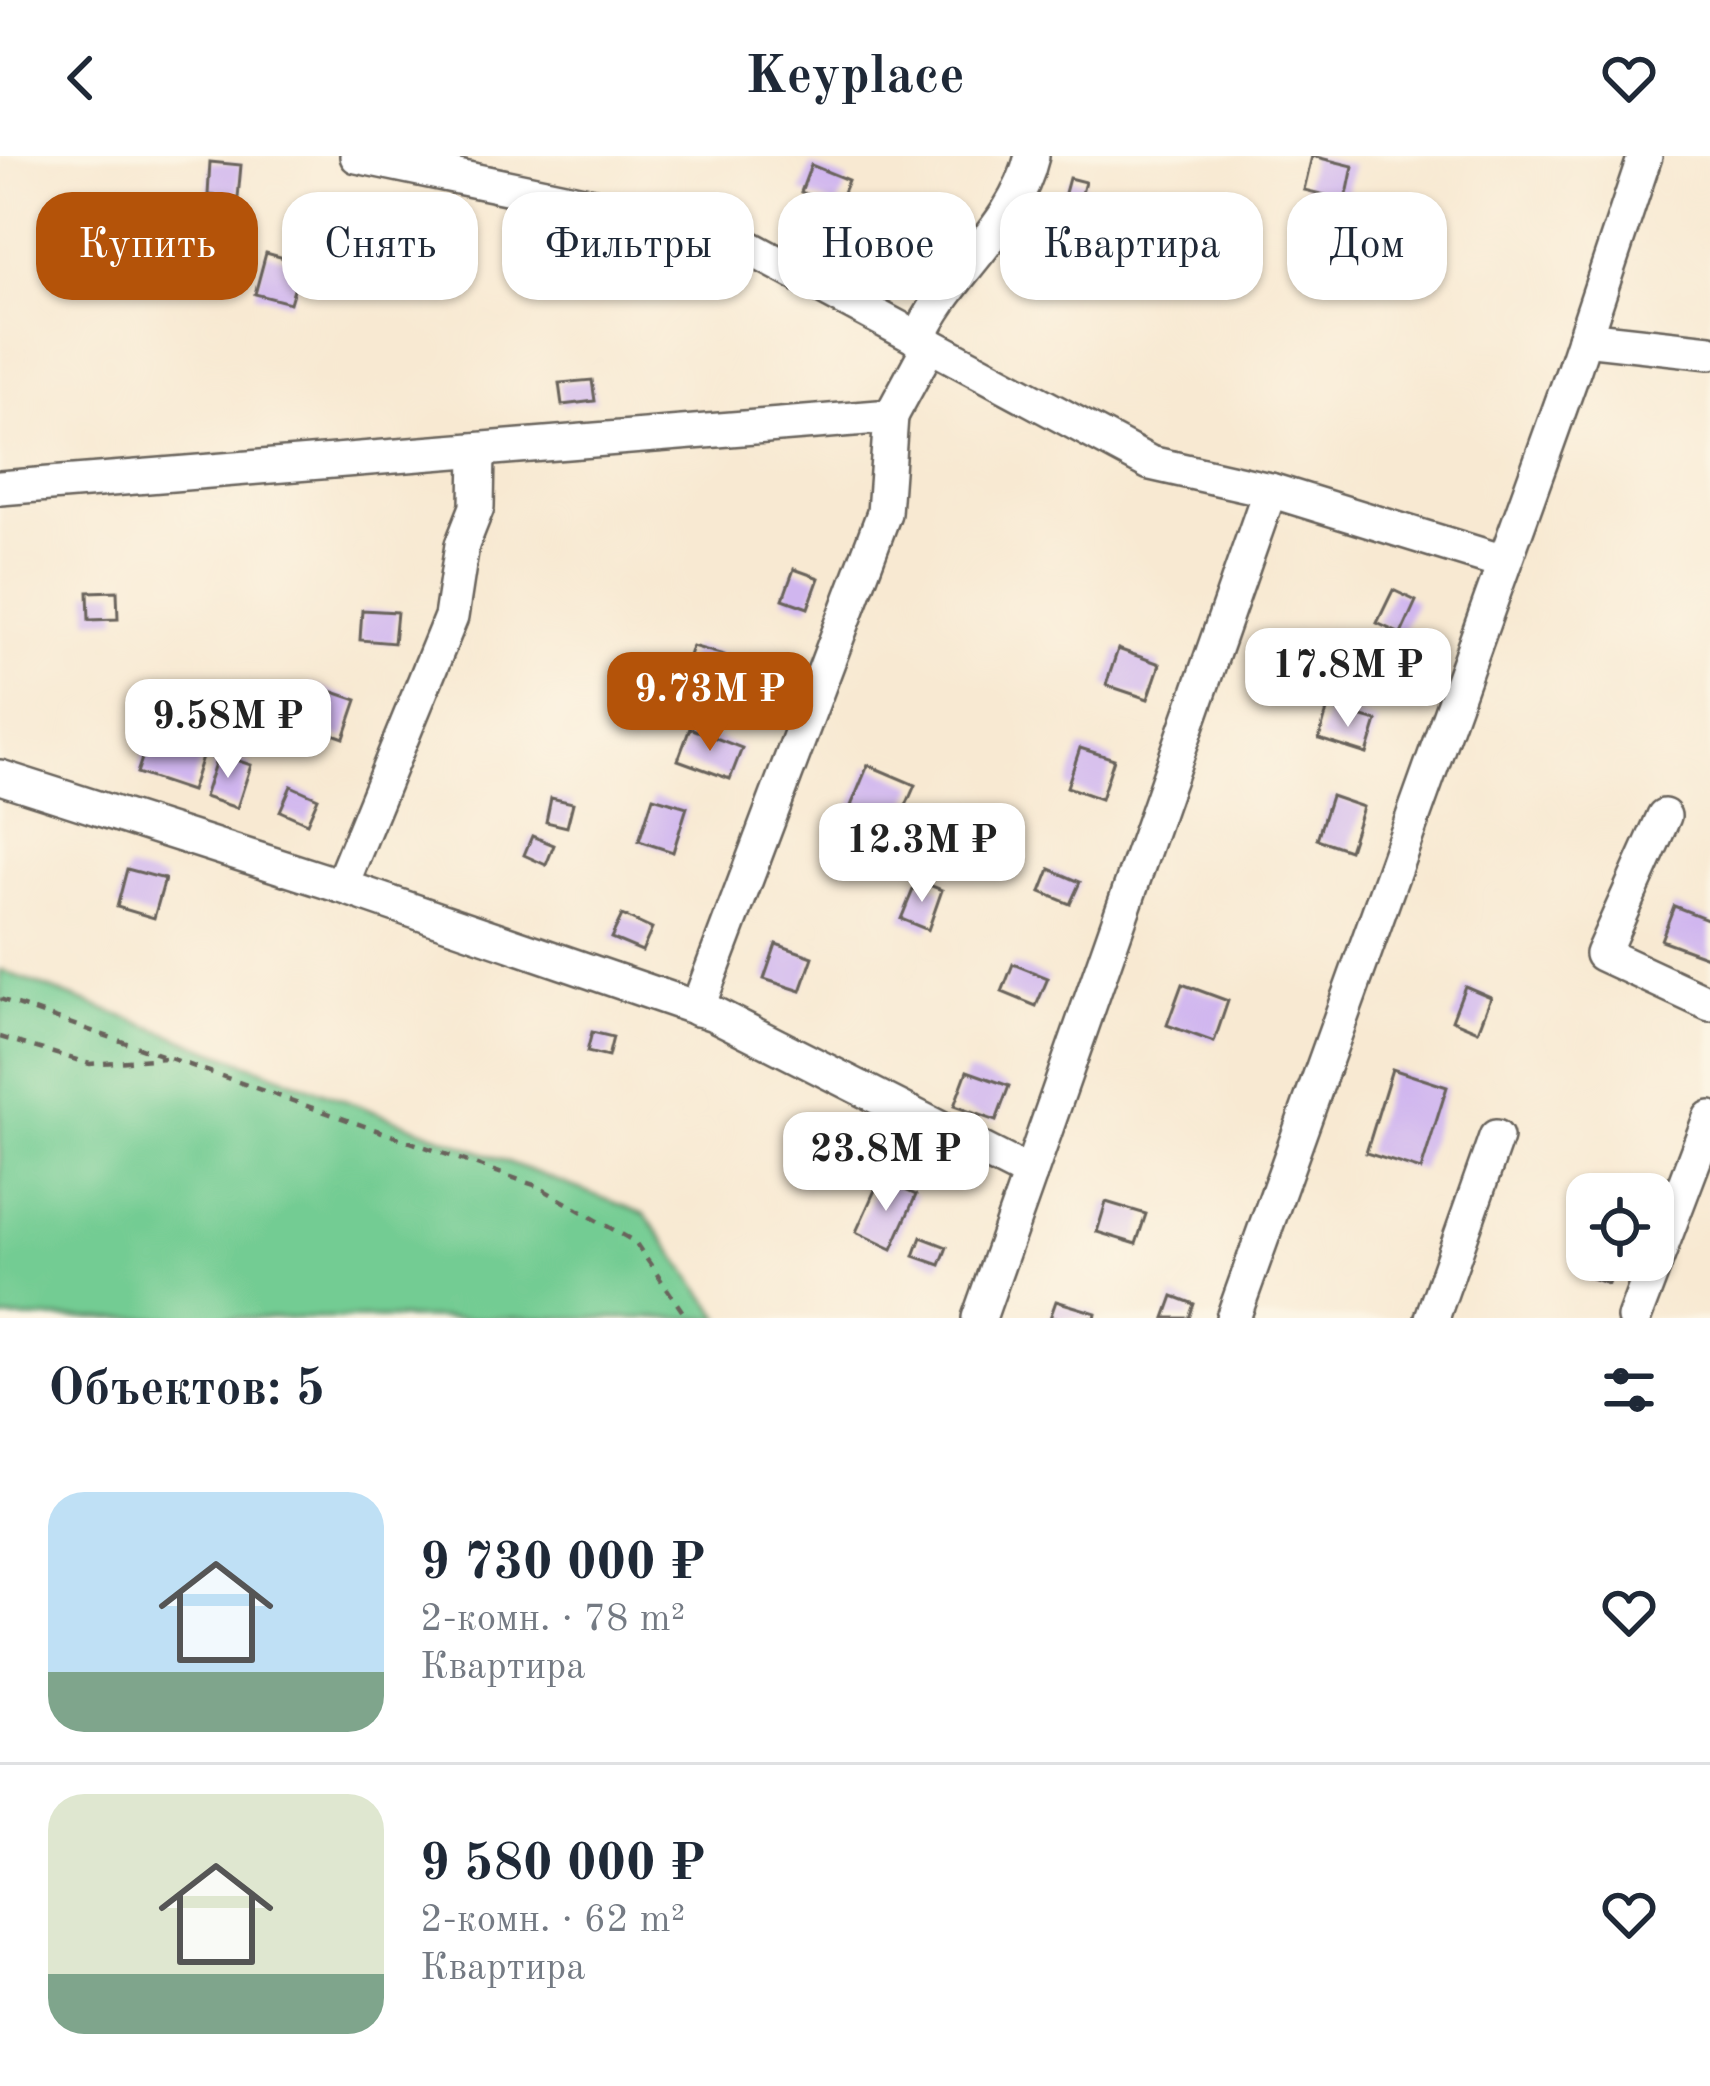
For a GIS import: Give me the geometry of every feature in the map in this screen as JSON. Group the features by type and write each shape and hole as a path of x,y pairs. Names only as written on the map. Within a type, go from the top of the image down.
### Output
{"street":[{"path":"357,156 718,232 1150,463 1270,490 1504,562"},
{"path":"697,1009 884,513 891,416 923,343 931,310 997,229 1025,183 1032,156"},
{"path":"1233,1318 1579,353 1645,156"},
{"path":"1579,353 1710,352"},
{"path":"0,488 891,416"},
{"path":"340,886 451,616 462,545 477,507 478,450"},
{"path":"979,1318 1270,490"},
{"path":"0,777 340,886 697,1009 1030,1174"},
{"path":"1664,816 1602,953 1710,1004"},
{"path":"1634,1318 1710,1118"},
{"path":"1432,1318 1496,1137"}],"path":[{"path":"0,999 537,1186 634,1242 687,1318"},
{"path":"0,1037 89,1064 171,1058"}],"green space":[{"path":"0,970 645,1214 721,1318 0,1318"}],"building":[{"path":"1312,156 1353,166 1348,192 1304,190"},
{"path":"210,162 241,165 239,192 208,192"},
{"path":"811,165 848,180 843,192 801,192"},
{"path":"1069,178 1085,182 1082,192 1065,192"},
{"path":"266,253 282,257 282,300 290,303 258,295"},
{"path":"592,380 595,401 562,405 559,383"},
{"path":"794,569 819,578 808,608 783,599"},
{"path":"1393,590 1416,601 1401,634 1377,623"},
{"path":"117,591 118,619 89,620 88,592"},
{"path":"362,610 397,612 394,643 360,640"},
{"path":"692,646 724,655 717,679 685,669"},
{"path":"1118,649 1160,664 1148,699 1106,685"},
{"path":"310,684 357,700 344,738 297,721"},
{"path":"741,690 773,702 765,725 732,712"},
{"path":"1328,707 1377,721 1367,754 1319,739"},
{"path":"154,723 207,741 191,791 137,773"},
{"path":"690,728 742,748 730,779 678,760"},
{"path":"1080,748 1114,759 1101,799 1067,787"},
{"path":"218,754 251,765 237,808 204,797"},
{"path":"868,765 915,785 897,826 851,806"},
{"path":"291,786 318,798 307,823 280,811"},
{"path":"1331,796 1363,807 1349,850 1317,839"},
{"path":"653,797 687,807 673,852 639,841"},
{"path":"551,798 573,803 567,827 546,822"},
{"path":"532,836 554,845 546,865 524,855"},
{"path":"127,869 165,879 154,918 117,907"},
{"path":"1050,869 1080,882 1070,904 1041,892"},
{"path":"917,880 942,890 928,930 901,919"},
{"path":"1674,906 1710,920 1710,958 1661,940"},
{"path":"622,915 652,929 642,951 611,938"},
{"path":"776,944 813,957 801,991 764,979"},
{"path":"1013,964 1048,978 1036,1006 1002,992"},
{"path":"1182,984 1228,1001 1214,1042 1167,1025"},
{"path":"1465,986 1491,997 1478,1031 1452,1020"},
{"path":"592,1032 613,1037 608,1057 587,1052"},
{"path":"1392,1069 1447,1087 1421,1170 1366,1153"},
{"path":"967,1071 1009,1086 996,1121 954,1106"},
{"path":"880,1179 916,1195 892,1249 856,1232"},
{"path":"1106,1202 1146,1214 1136,1244 1097,1232"},
{"path":"921,1237 947,1247 940,1265 914,1256"},
{"path":"1173,1296 1194,1304 1189,1318 1165,1318"},
{"path":"1056,1301 1096,1313 1095,1318 1050,1318"}]}
